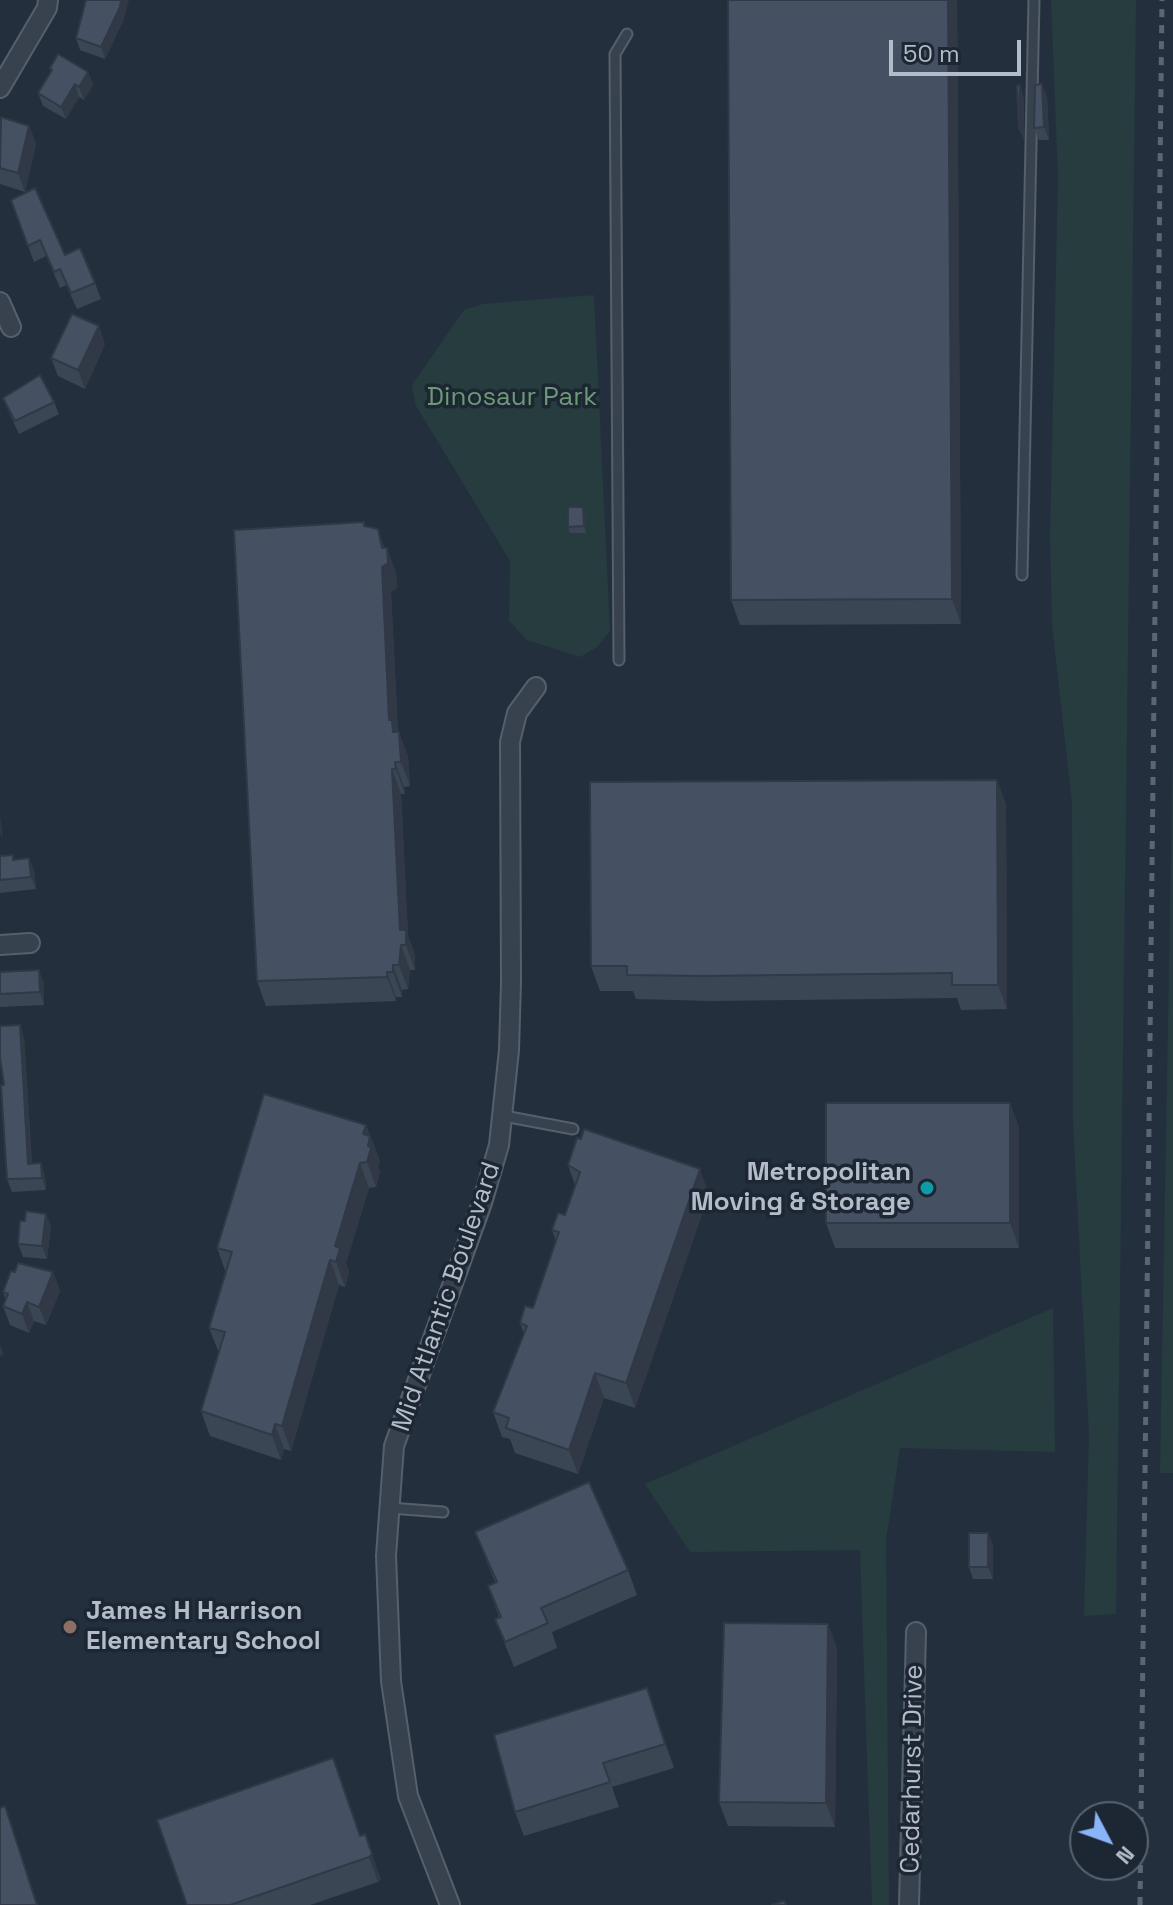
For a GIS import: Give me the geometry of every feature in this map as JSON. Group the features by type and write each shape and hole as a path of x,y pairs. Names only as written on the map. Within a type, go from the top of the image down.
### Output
{"street":[{"path":"0,88 47,8 48,0"},
{"path":"0,302 11,327"},
{"name":"Mid Atlantic Boulevard","path":"450,1905 408,1796 391,1681 386,1556 394,1446 482,1203 504,1116 511,983 510,742 517,713 536,687"},
{"path":"0,945 30,943"},
{"name":"Cedarhurst Drive","path":"909,1905 916,1632"}],"lane":[{"path":"1022,575 1034,0"},
{"path":"619,660 615,54 627,34"},
{"path":"504,1116 573,1129"},
{"path":"390,1508 443,1512"}],"green space":[{"path":"1051,0 1136,0 1116,1614 1084,1616 1089,1435 1073,1120 1072,803 1052,624 1050,536 1058,177"},
{"name":"Dinosaur Park","path":"594,295 610,631 597,647 580,657 527,640 509,621 510,561 415,404 412,385 464,310 483,304"},
{"path":"1173,744 1173,1473 1160,1473"},
{"path":"1053,1308 1055,1452 900,1448 886,1541 889,1905 872,1905 860,1550 690,1552 645,1484"}],"building":[{"path":"86,0 121,0 101,47 76,38"},
{"path":"728,0 948,0 952,599 731,600"},
{"path":"58,54 88,72 79,87 75,84 61,107 38,93"},
{"path":"1042,84 1044,127 1034,128 1035,85"},
{"path":"1020,85 1019,129 1017,86"},
{"path":"1,117 29,126 18,173 0,168"},
{"path":"35,188 65,255 80,248 95,283 71,293 60,269 54,272 40,240 28,246 11,200"},
{"path":"72,314 99,326 78,370 51,358"},
{"path":"40,375 54,402 15,421 3,398"},
{"path":"568,507 583,507 584,526 568,527"},
{"path":"364,522 364,526 378,529 382,548 387,548 388,563 382,567 389,720 392,720 393,732 399,732 401,762 395,762 396,769 392,769 400,930 406,930 406,945 401,945 399,965 393,965 393,972 387,972 387,977 257,981 234,530"},
{"path":"997,780 998,985 952,985 952,973 627,975 627,966 591,966 590,782"},
{"path":"13,855 13,860 29,858 31,877 0,880 0,856"},
{"path":"39,970 40,992 0,994 0,972"},
{"path":"20,1025 28,1164 41,1163 42,1178 7,1179 0,1026"},
{"path":"264,1094 366,1125 363,1134 370,1136 368,1146 371,1148 367,1162 360,1163 335,1246 340,1248 336,1262 330,1260 282,1426 275,1424 272,1435 201,1411 225,1332 209,1328 232,1252 217,1248"},
{"name":"Metropolitan Moving & Storage","path":"826,1103 1010,1103 1010,1223 826,1223"},
{"path":"584,1129 700,1169 626,1383 595,1373 569,1450 506,1428 509,1418 493,1412 527,1326 520,1323 525,1306 533,1308 559,1232 552,1230 558,1213 565,1215 580,1172 568,1165 577,1138 581,1139"},
{"path":"26,1211 46,1214 42,1246 18,1244 20,1221 25,1221"},
{"path":"18,1263 53,1272 39,1307 27,1302 22,1314 3,1306 8,1294 3,1292 11,1271 15,1272"},
{"path":"589,1482 628,1570 541,1608 548,1623 505,1642 495,1619 501,1617 488,1586 497,1582 475,1532"},
{"path":"969,1533 988,1533 988,1567 969,1567"},
{"path":"724,1623 828,1624 826,1803 719,1802"},
{"path":"647,1688 665,1744 603,1763 610,1782 515,1812 494,1735"},
{"path":"333,1758 360,1836 365,1834 372,1854 230,1905 187,1905 157,1820"},
{"path":"5,1806 37,1905 0,1905 0,1808"}],"railway":[{"path":"1140,1905 1162,0"}],"place":[{"name":"Metropolitan Moving & Storage","path":"927,1188"},
{"name":"James H Harrison Elementary School","path":"70,1627"}]}
